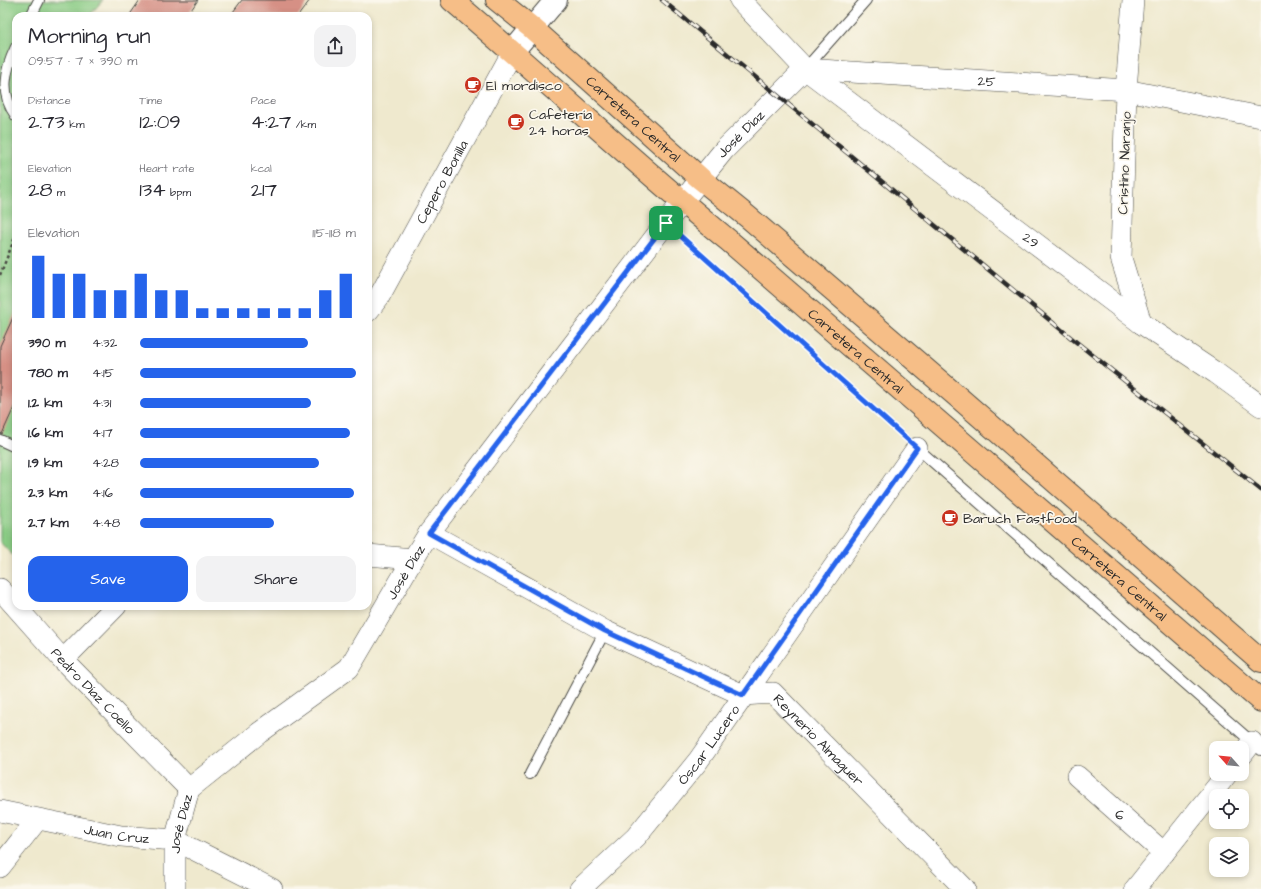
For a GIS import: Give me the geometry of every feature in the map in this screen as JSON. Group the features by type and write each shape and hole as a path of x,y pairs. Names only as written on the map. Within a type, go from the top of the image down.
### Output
{"main road":[{"name":"Carretera Central","path":"452,0 512,51 682,202 728,240 1261,701"},
{"name":"Carretera Central","path":"497,0 532,28 701,179 748,217 958,397 1261,661"}],"street":[{"path":"512,51 556,0"},
{"path":"740,0 804,69"},
{"name":"Cristino Naranjo","path":"1133,0 1126,90 1121,258 1140,323"},
{"name":"Cepero Bonilla","path":"372,299 512,51"},
{"name":"25","path":"804,69 1126,90 1261,117"},
{"name":"José Diaz","path":"682,202 724,150 804,69"},
{"name":"29","path":"804,69 1140,323 1216,373 1261,406"},
{"name":"José Díaz","path":"175,889 176,840 189,789 259,732 349,668 412,559 429,533 682,202"},
{"name":"Óscar Lucero","path":"580,889 636,837 698,761 917,448"},
{"name":"Reynerio Almaguer","path":"429,533 605,631 743,695 773,693 965,889"},
{"path":"372,555 412,559"},
{"name":"Pedro Díaz Coello","path":"0,589 12,603"},
{"name":"Pedro Díaz Coello","path":"19,610 63,660 189,789"},
{"path":"63,660 112,610"},
{"name":"6","path":"1078,776 1164,853"},
{"path":"1135,889 1221,781"},
{"name":"Juan Cruz","path":"0,811 37,820 121,836 176,840 272,889"},
{"path":"0,867 37,820"}],"lane":[{"path":"33,12 39,0"},
{"path":"804,69 866,0"},
{"path":"12,55 3,74 2,95 12,112"},
{"path":"0,440 12,446"},
{"path":"917,448 1252,749"},
{"path":"530,774 605,631"}],"path":[{"path":"666,223 917,448"},
{"path":"0,275 12,245"}],"green space":[{"path":"0,0 103,0 92,12 12,12 12,555 0,542"}],"building":[{"path":"140,0 198,0 190,12 132,12"},
{"path":"242,0 310,0 301,12 233,12"},
{"path":"12,320 12,412 2,434 0,433 0,346"}],"railway":[{"path":"662,0 1075,341 1261,490"}],"place":[{"name":"El mordisco","path":"473,85"},
{"name":"Cafetería 24 horas","path":"516,122"},
{"name":"Baruch Fastfood","path":"950,518"}],"route":[{"path":"666,223 917,448 743,695 605,631 429,533 666,223"}]}
